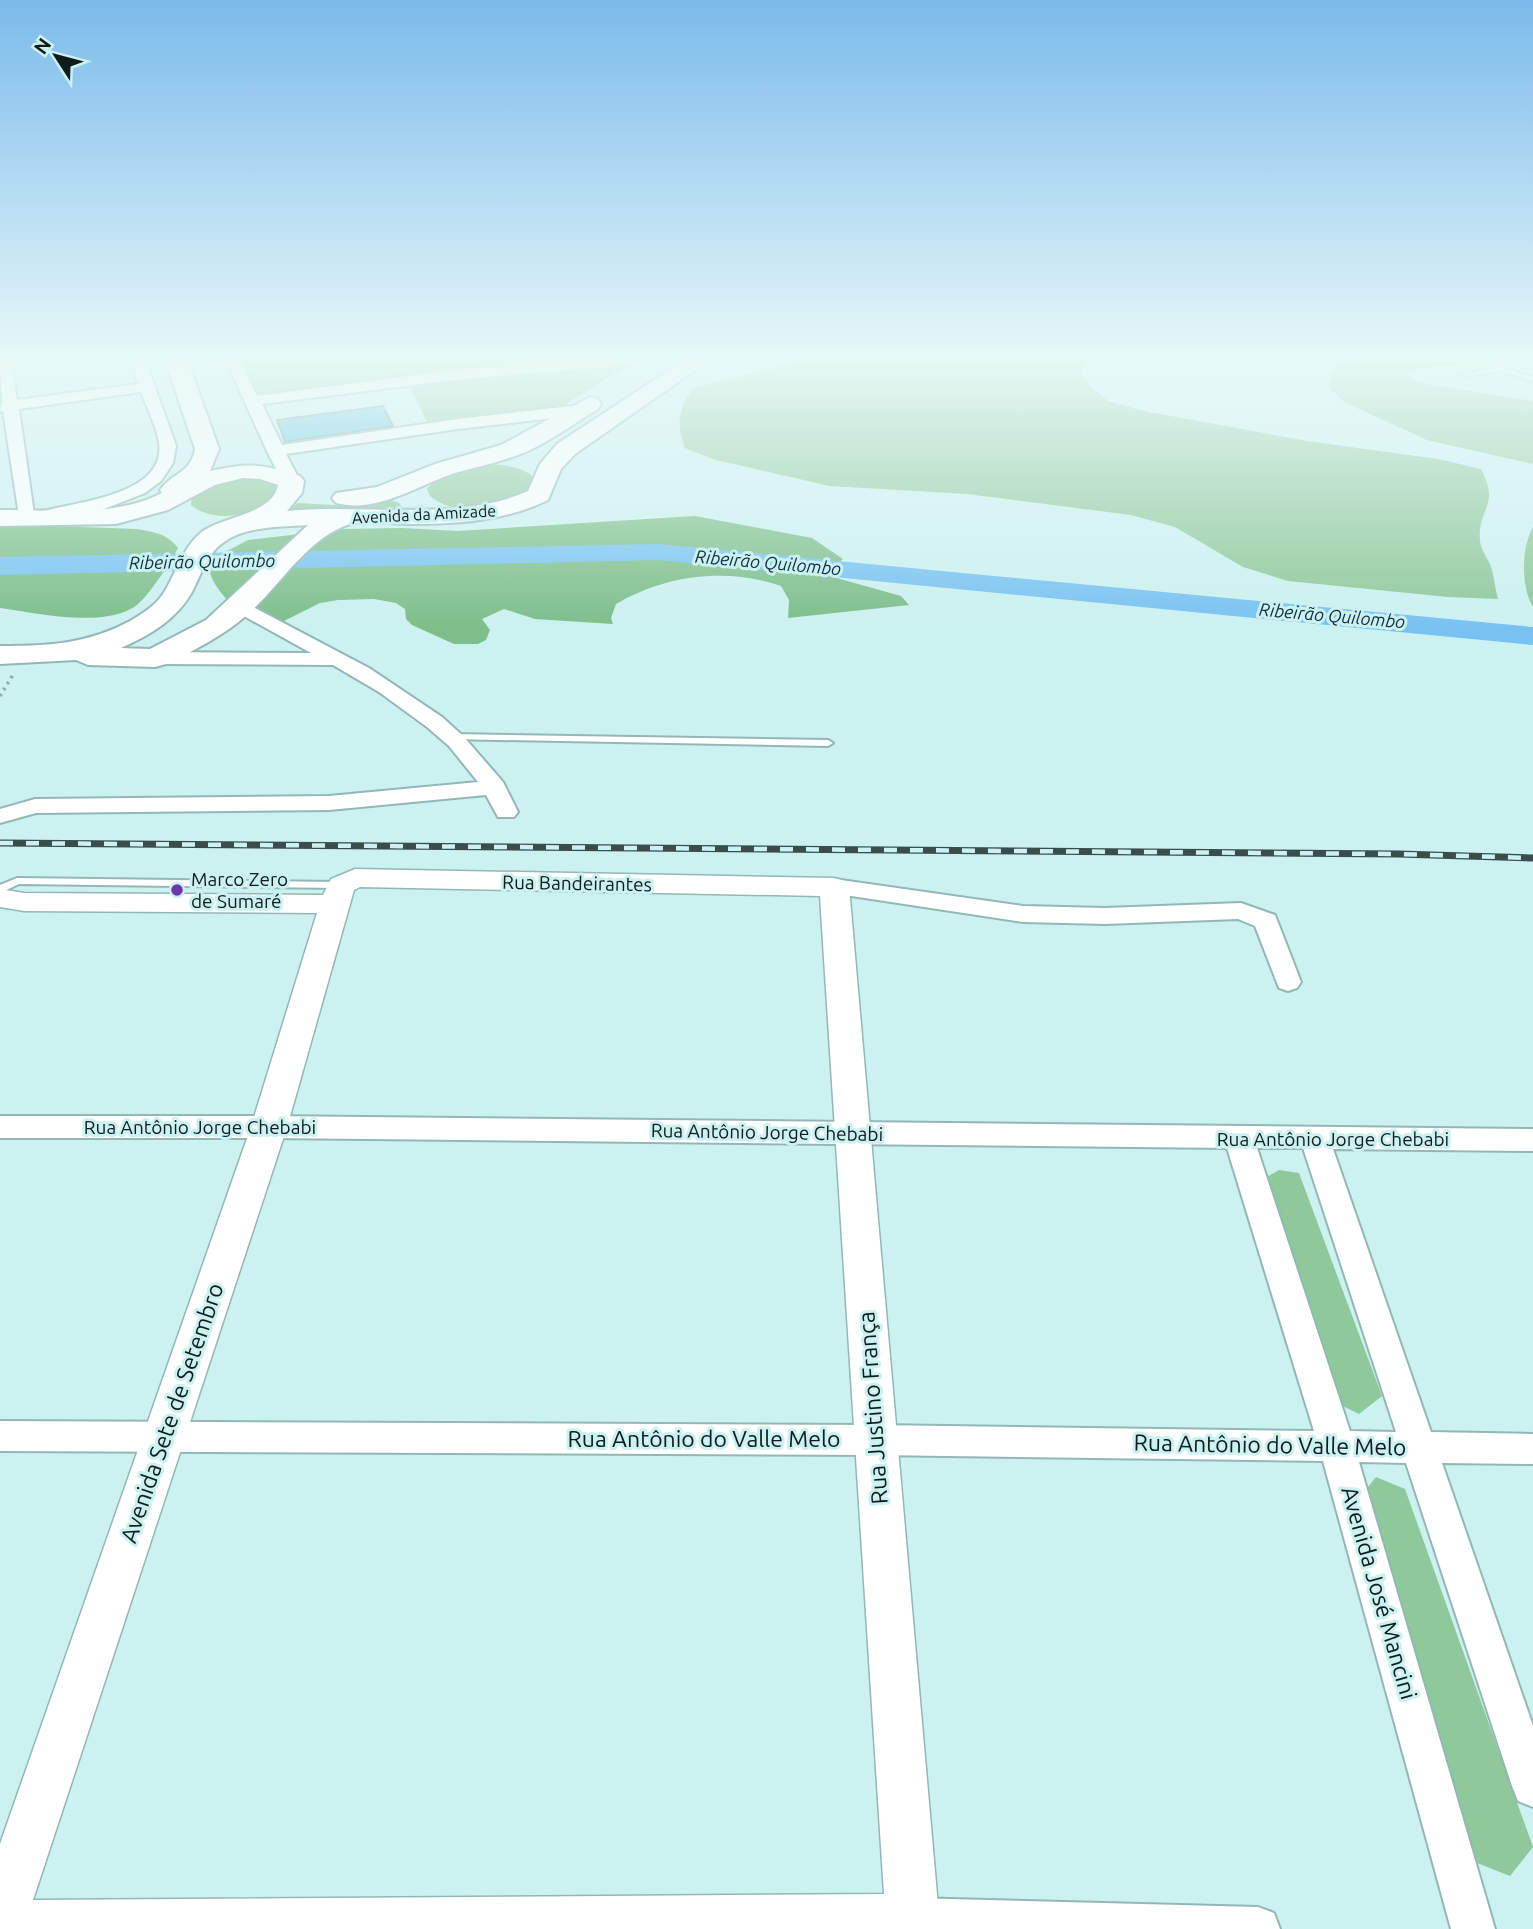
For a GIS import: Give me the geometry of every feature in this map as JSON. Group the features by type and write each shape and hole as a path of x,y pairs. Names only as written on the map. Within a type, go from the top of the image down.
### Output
{"main road":[{"path":"63,518 110,512 168,493 184,485 206,460 207,449"},
{"path":"31,518 97,523 197,541 275,508 287,498 291,489 281,469 247,460 235,449"},
{"name":"Avenida da Amizade","path":"281,469 310,493 350,498 382,494 509,449"},
{"name":"Avenida da Amizade","path":"197,541 261,522 462,515 520,505 539,495 544,477 554,460 566,449"},
{"path":"480,460 528,465 544,477"},
{"path":"0,518 101,518 145,509 223,475 281,469"},
{"path":"430,475 421,483 418,492 423,501 434,508 462,515"},
{"name":"Avenida da Amizade","path":"54,655 155,658 245,609 303,542 322,527 342,519"},
{"path":"0,655 54,655 90,650 133,632 170,604 197,541"}],"street":[{"path":"16,449 31,518 102,504 133,492 156,477 166,465 168,449"},
{"path":"272,449 281,469 359,449"},
{"path":"207,657 229,652 251,637 254,626 245,609"},
{"path":"245,609 372,678 453,737 495,786 506,812"},
{"path":"155,658 337,659"},
{"path":"0,816 35,806 329,803 495,786"},
{"name":"Rua Bandeirantes","path":"337,903 355,878 834,887"},
{"path":"834,887 878,889 972,908 1025,914 1241,912 1266,921 1288,982"},
{"name":"Rua Justino França","path":"834,887 912,1924"},
{"path":"0,898 24,902 337,903"},
{"path":"0,923 12,920 337,903"},
{"name":"Avenida Sete de Setembro","path":"0,1920 269,1127 337,903"},
{"name":"Rua Antônio Jorge Chebabi","path":"0,1127 269,1127 1533,1140"},
{"name":"Avenida José Mancini","path":"1239,1139 1338,1447 1473,1929"},
{"path":"1315,1139 1533,1786"},
{"name":"Rua Antônio do Valle Melo","path":"0,1436 874,1440 1533,1449"},
{"path":"0,1927 912,1924 1258,1929"}],"lane":[{"path":"453,737 828,743"},
{"path":"0,889 17,881 337,903"}],"green space":[{"path":"688,449 1365,449 1438,459 1481,469 1487,482 1489,500 1480,530 1480,541 1491,567 1498,599 1448,597 1288,581 1243,567 1175,527 1131,515 967,494 830,486 716,460"},
{"path":"1467,449 1533,449 1533,464"},
{"path":"484,464 511,466 523,470 535,478 533,493 467,508 454,507 430,496 427,489 439,475"},
{"path":"228,481 268,481 280,490 273,499 251,511 238,515 212,515 191,505 198,492 206,487"},
{"path":"391,500 399,503 405,511 285,512 298,503 351,506"},
{"path":"695,516 812,538 843,559 826,575 901,596 909,605 788,618 789,600 781,586 739,577 697,577 655,586 616,604 611,618 613,624 535,619 504,609 482,619 490,630 486,640 478,644 454,644 412,625 406,619 405,609 396,603 374,599 320,603 282,622 256,616 254,624 215,585 210,571 214,554 225,552 248,540 343,529 458,531"},
{"path":"0,524 136,529 164,536 178,548 147,594 137,605 124,612 90,618 51,616 0,608"},
{"path":"1533,527 1533,607 1526,589 1524,567 1526,545"},
{"path":"1279,1170 1299,1173 1382,1396 1359,1414 1335,1402 1262,1180"},
{"path":"1376,1477 1405,1489 1533,1847 1510,1876 1477,1863 1360,1497"}],"waterway":[{"name":"Ribeirão Quilombo","path":"0,566 658,552 1533,636"}],"railway":[{"path":"0,843 1398,854 1533,858"}],"place":[{"name":"Marco Zero de Sumaré","path":"177,890"}]}
